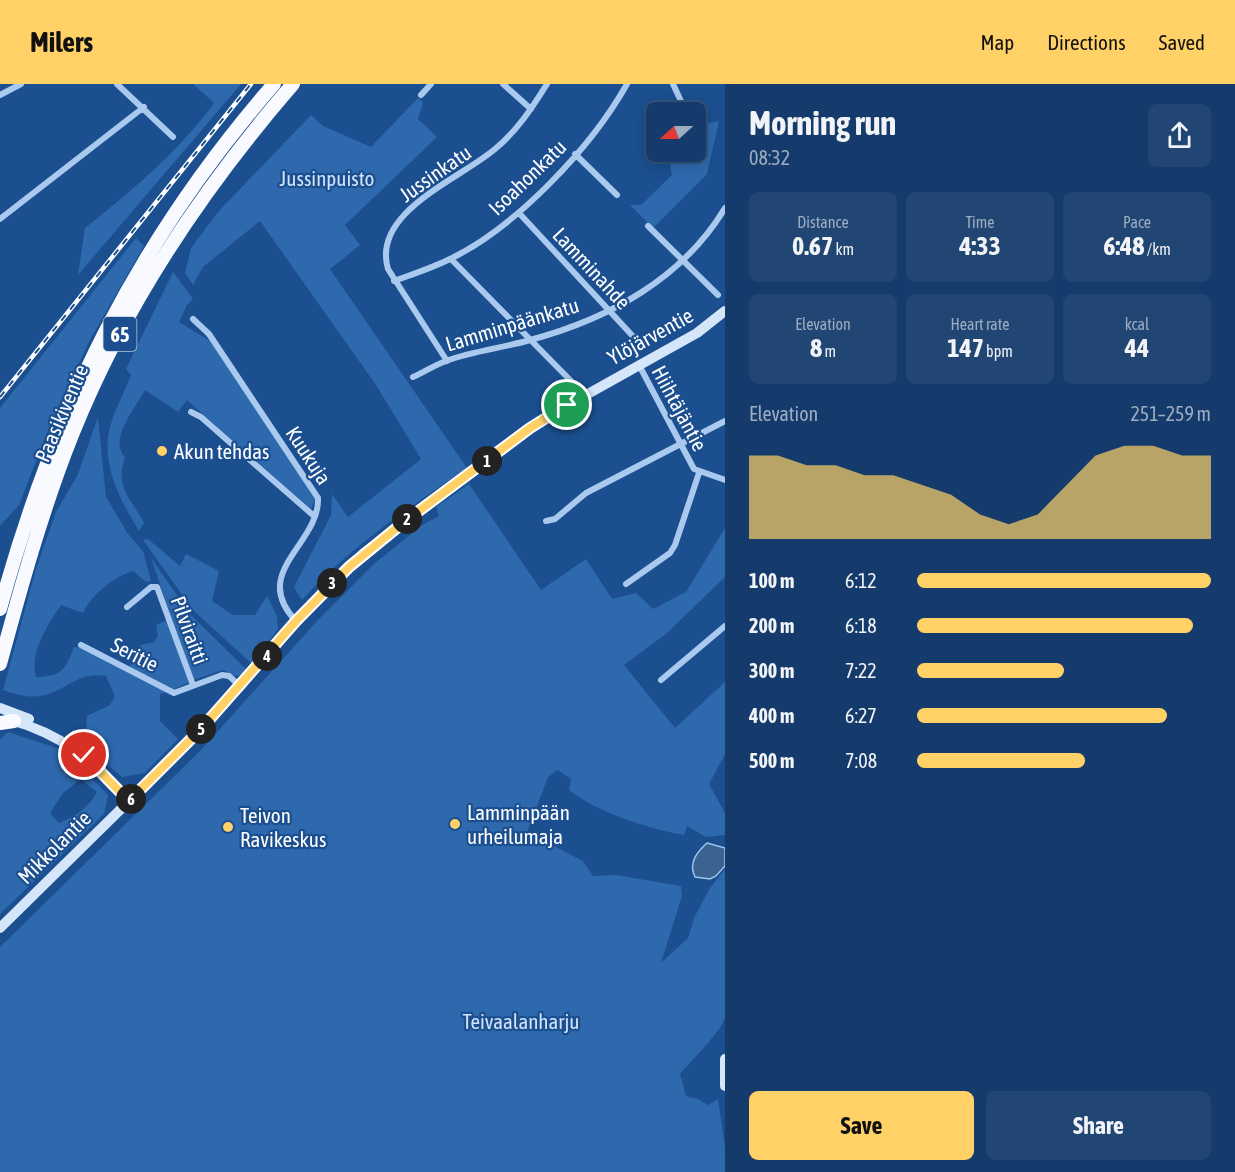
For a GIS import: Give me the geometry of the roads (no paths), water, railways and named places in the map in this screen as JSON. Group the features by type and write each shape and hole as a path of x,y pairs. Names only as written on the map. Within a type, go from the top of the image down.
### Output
{"highway":[{"name":"Paasikiventie","path":"0,609 36,490 94,350 145,257 170,219 213,158 274,84"},
{"name":"Paasikiventie","path":"0,664 50,492 79,418 107,358 147,283 182,227 245,140 293,84"}],"main road":[{"name":"Ylöjärventie","path":"473,472 543,419 704,329 725,311"},
{"name":"Mikkolantie","path":"0,928 129,801 240,686 296,621 364,553 473,472"},
{"path":"0,708 30,720 84,755 129,801"},
{"path":"0,716 7,722 43,730"},
{"path":"725,1059 725,1086"}],"street":[{"path":"0,95 21,84"},
{"path":"117,84 144,107 173,137"},
{"path":"421,94 431,84"},
{"path":"503,84 531,109"},
{"name":"Jussinkatu","path":"447,361 388,269 385,255 388,237 396,222 419,201 496,149 513,133 547,84"},
{"name":"Isoahonkatu","path":"394,281 451,259 519,213 599,128 627,84"},
{"path":"673,84 681,102"},
{"path":"0,219 144,107"},
{"path":"575,154 617,195"},
{"name":"Lamminpäänkatu","path":"413,377 447,361 561,331 651,288 684,261 713,228 725,208"},
{"name":"Lamminahde","path":"519,213 641,345"},
{"path":"648,226 718,295"},
{"path":"451,259 574,384"},
{"name":"Kuukuja","path":"193,319 209,334 312,485 319,501 314,516 279,586 283,604 296,621"},
{"name":"Hiihtäjäntie","path":"639,365 694,469 725,480"},
{"path":"190,412 201,417 314,516"},
{"path":"546,521 555,519 586,494 725,421"},
{"path":"626,584 670,553 675,545 699,472"},
{"name":"Pilviraitti","path":"127,607 151,587 157,587 193,685"},
{"path":"661,680 725,626"},
{"name":"Seritie","path":"81,645 174,693 193,685"},
{"path":"193,685 224,675 240,686"}],"railway":[{"path":"0,397 251,84"}],"place":[{"name":"Akun tehdas","path":"162,451"},
{"name":"Lamminpään urheilumaja","path":"455,824"},
{"name":"Teivon Ravikeskus","path":"228,827"}],"park label":[{"name":"Jussinpuisto","path":"327,178"},
{"name":"Teivaalanharju","path":"521,1021"}]}
